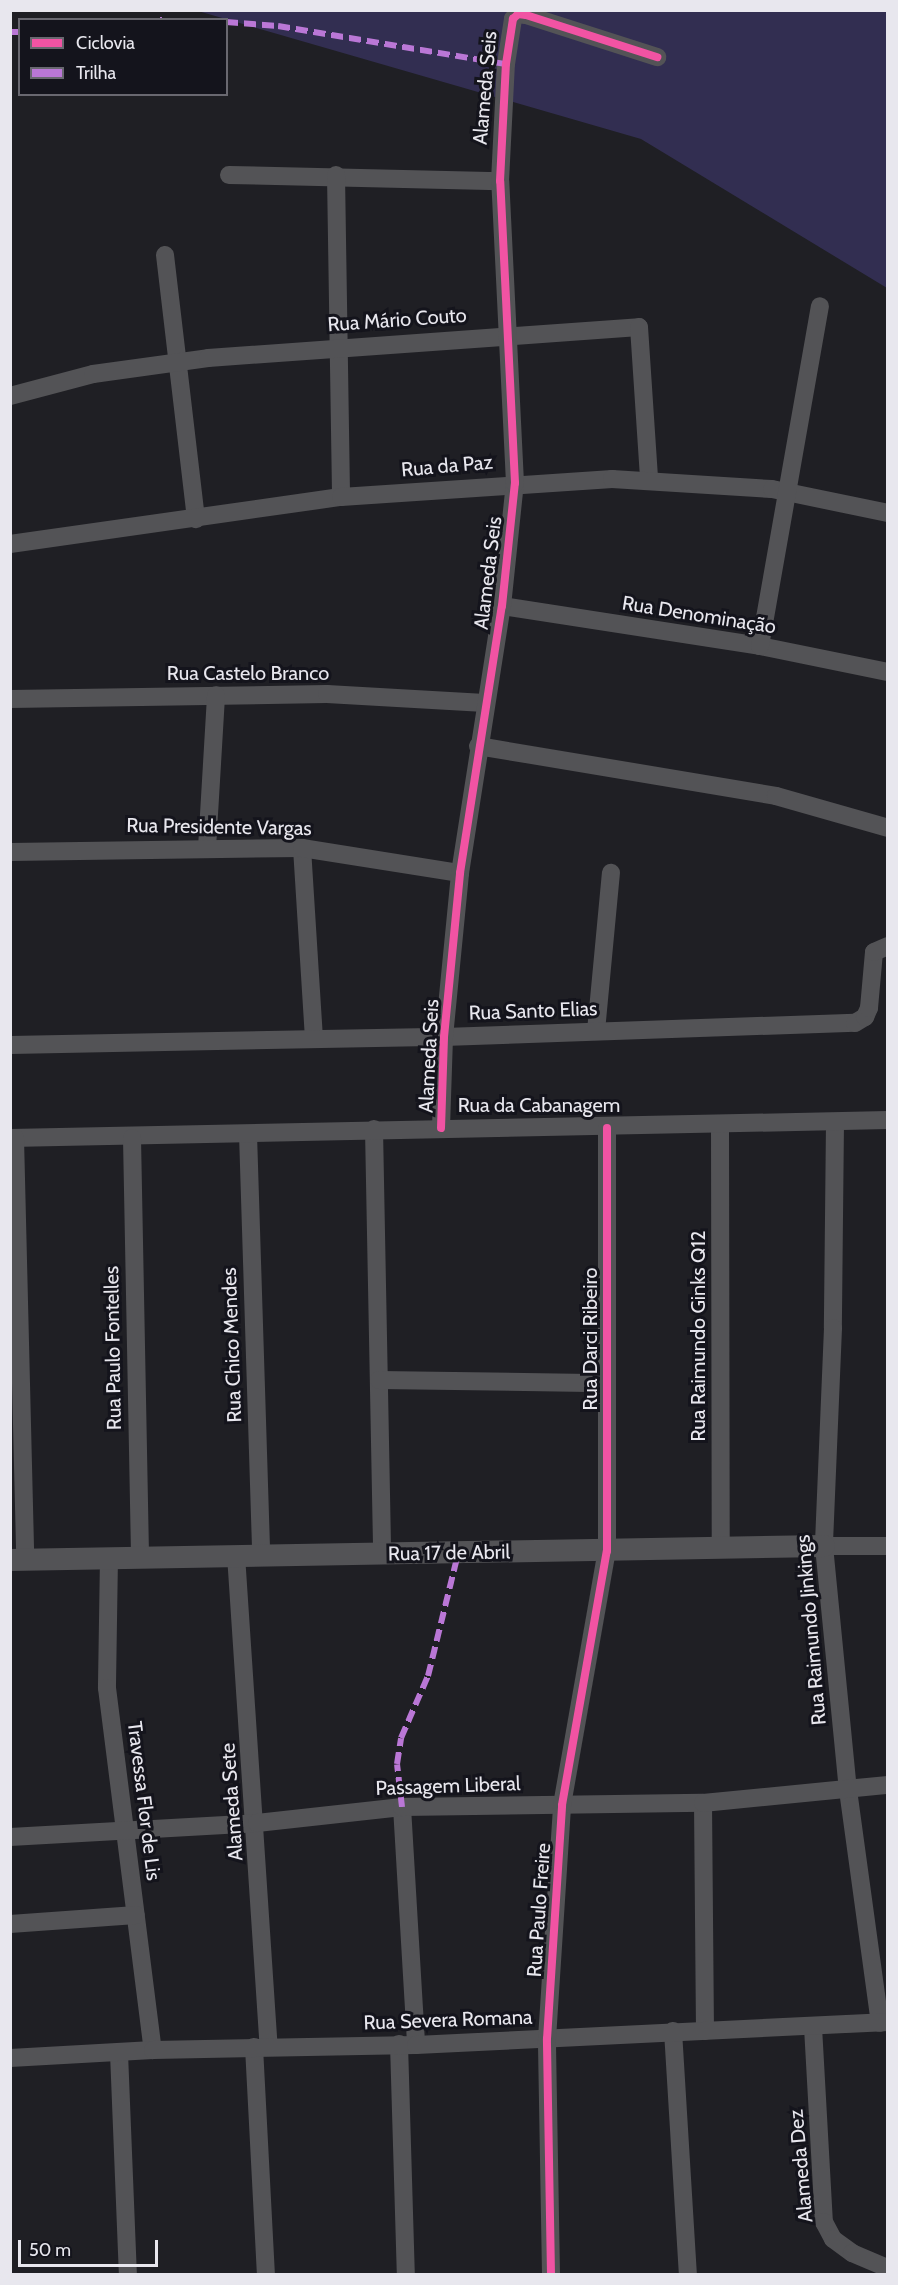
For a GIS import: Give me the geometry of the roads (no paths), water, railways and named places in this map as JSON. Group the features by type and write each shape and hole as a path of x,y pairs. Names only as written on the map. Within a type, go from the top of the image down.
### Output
{"street":[{"name":"Alameda Seis","path":"441,1128 444,1037 460,873 478,746 502,606 515,483 500,181 506,64 513,19 526,15 657,57"},
{"path":"229,175 336,175 500,181"},
{"path":"336,175 340,498"},
{"path":"165,255 180,362 196,519"},
{"path":"760,646 820,306"},
{"name":"Rua Mário Couto","path":"10,396 93,374 180,362 339,346 639,327 649,478"},
{"name":"Rua da Paz","path":"10,544 340,498 515,483 649,478 788,493 888,513"},
{"name":"Rua Denominação","path":"502,606 760,646 888,672"},
{"name":"Rua Castelo Branco","path":"10,699 327,694 485,704"},
{"path":"207,848 216,695"},
{"path":"478,746 776,796 888,828"},
{"path":"302,848 314,1039"},
{"name":"Rua Presidente Vargas","path":"10,852 302,848 460,873"},
{"path":"596,1031 611,873"},
{"name":"Rua Santo Elias","path":"10,1045 444,1037 855,1023 865,1017 869,1008 874,952 888,946"},
{"name":"Rua da Cabanagem","path":"13,1138 132,1138 374,1129 720,1126 888,1120"},
{"name":"Rua Raimundo Jinkings","path":"835,1122 833,1328 824,1546 848,1790 884,2023"},
{"name":"Rua Raimundo Ginks Q12","path":"720,1126 721,1545"},
{"name":"Rua Darci Ribeiro","path":"607,1128 607,1551"},
{"path":"374,1129 382,1554"},
{"name":"Rua Chico Mendes","path":"248,1134 261,1555"},
{"path":"13,1138 18,1560"},
{"name":"Rua Paulo Fontelles","path":"132,1138 140,1557"},
{"path":"380,1380 607,1383"},
{"name":"Rua 17 de Abril","path":"18,1560 607,1551 721,1545 888,1546"},
{"name":"Rua Paulo Freire","path":"551,2274 547,2039 562,1805 607,1551"},
{"name":"Alameda Sete","path":"236,1555 257,1823 266,2274"},
{"name":"Travessa Flor de Lis","path":"109,1557 107,1688 122,1828 136,1915 153,2050"},
{"name":"Passagem Liberal","path":"10,1837 122,1828 257,1823 402,1807 703,1803 888,1785"},
{"path":"703,1803 705,2031"},
{"path":"402,1807 407,2045 406,2274"},
{"path":"10,1924 136,1915"},
{"name":"Rua Severa Romana","path":"10,2058 261,2046 407,2045 884,2023"},
{"name":"Alameda Dez","path":"813,2026 824,2222 833,2239 852,2253 888,2268"},
{"path":"674,2031 688,2274"},
{"path":"118,2053 128,2274"}]}
